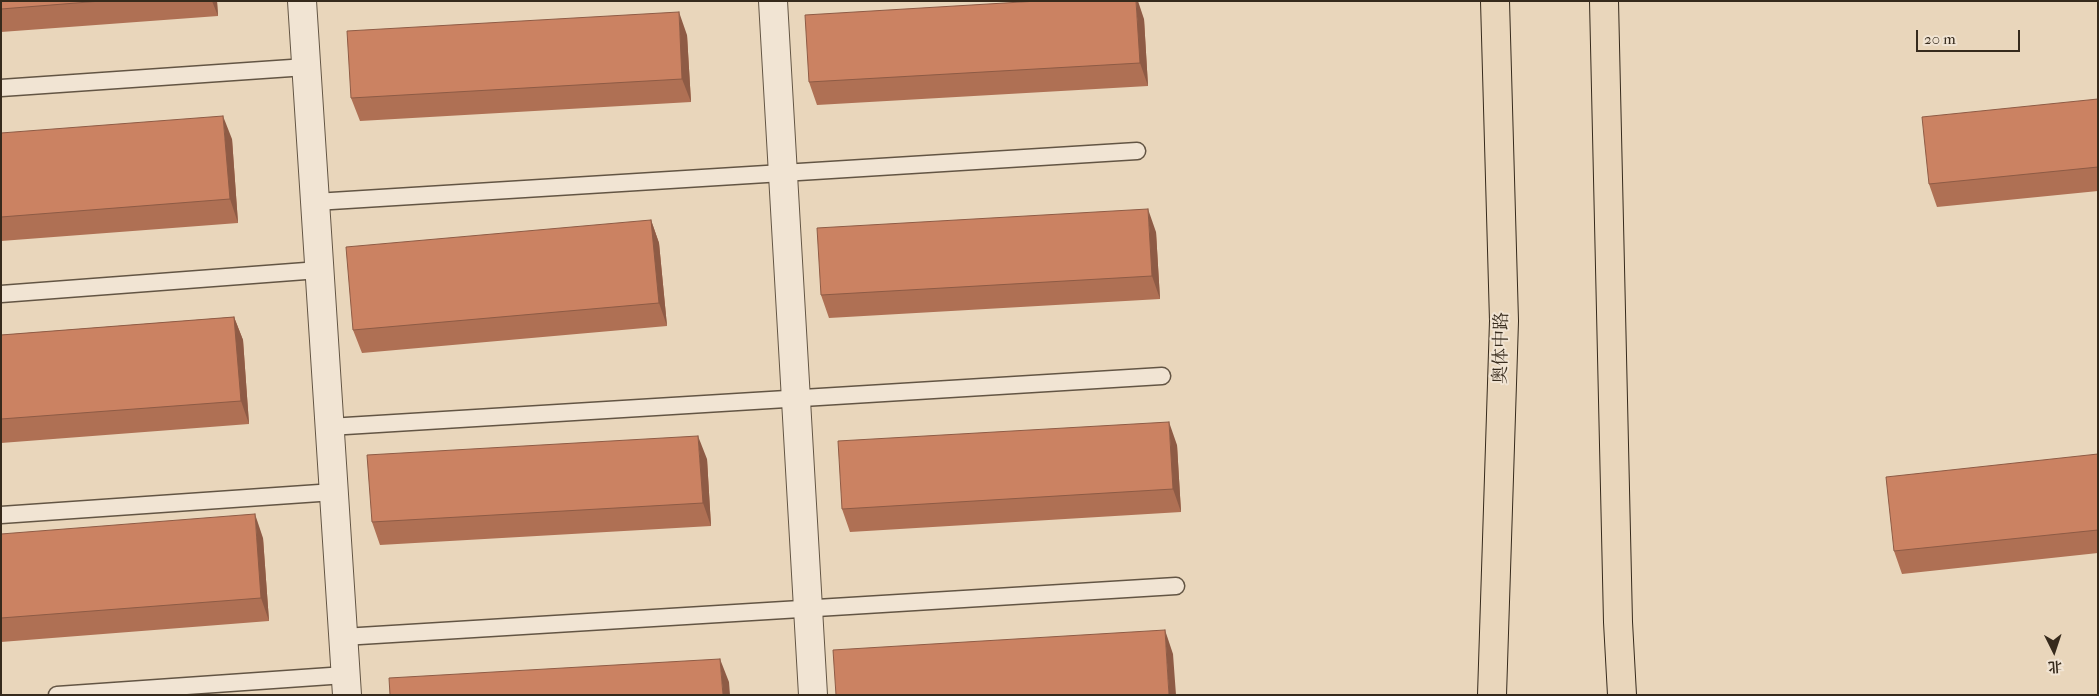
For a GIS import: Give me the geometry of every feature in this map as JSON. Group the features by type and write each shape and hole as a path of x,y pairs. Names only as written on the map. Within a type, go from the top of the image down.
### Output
{"main road":[{"name":"奥体中路","path":"1492,695 1504,321 1495,1"},
{"path":"1604,1 1618,622 1622,695"}],"street":[{"path":"302,1 346,685"},
{"path":"773,1 813,695"}],"lane":[{"path":"1,88 306,67"},
{"path":"315,202 1137,151"},
{"path":"1,294 319,270"},
{"path":"330,427 1162,376"},
{"path":"1,515 334,492"},
{"path":"343,637 1176,586"},
{"path":"57,695 346,685"}],"building":[{"path":"1,1 101,1 1,9"},
{"path":"1038,1 1136,1 1140,63 809,82 805,15"},
{"path":"679,12 682,79 351,98 347,31"},
{"path":"2098,99 2098,167 1929,184 1922,117"},
{"path":"223,116 230,199 1,217 1,133"},
{"path":"1148,209 1152,276 821,295 817,228"},
{"path":"651,220 659,303 353,330 346,247"},
{"path":"234,317 241,401 1,419 1,335"},
{"path":"1169,422 1173,489 842,509 838,441"},
{"path":"698,436 703,503 372,522 367,455"},
{"path":"2098,454 2098,530 1894,551 1886,477"},
{"path":"255,514 261,598 1,618 1,534"},
{"path":"1165,630 1169,695 836,695 833,650"},
{"path":"720,659 723,695 390,695 389,678"}]}
